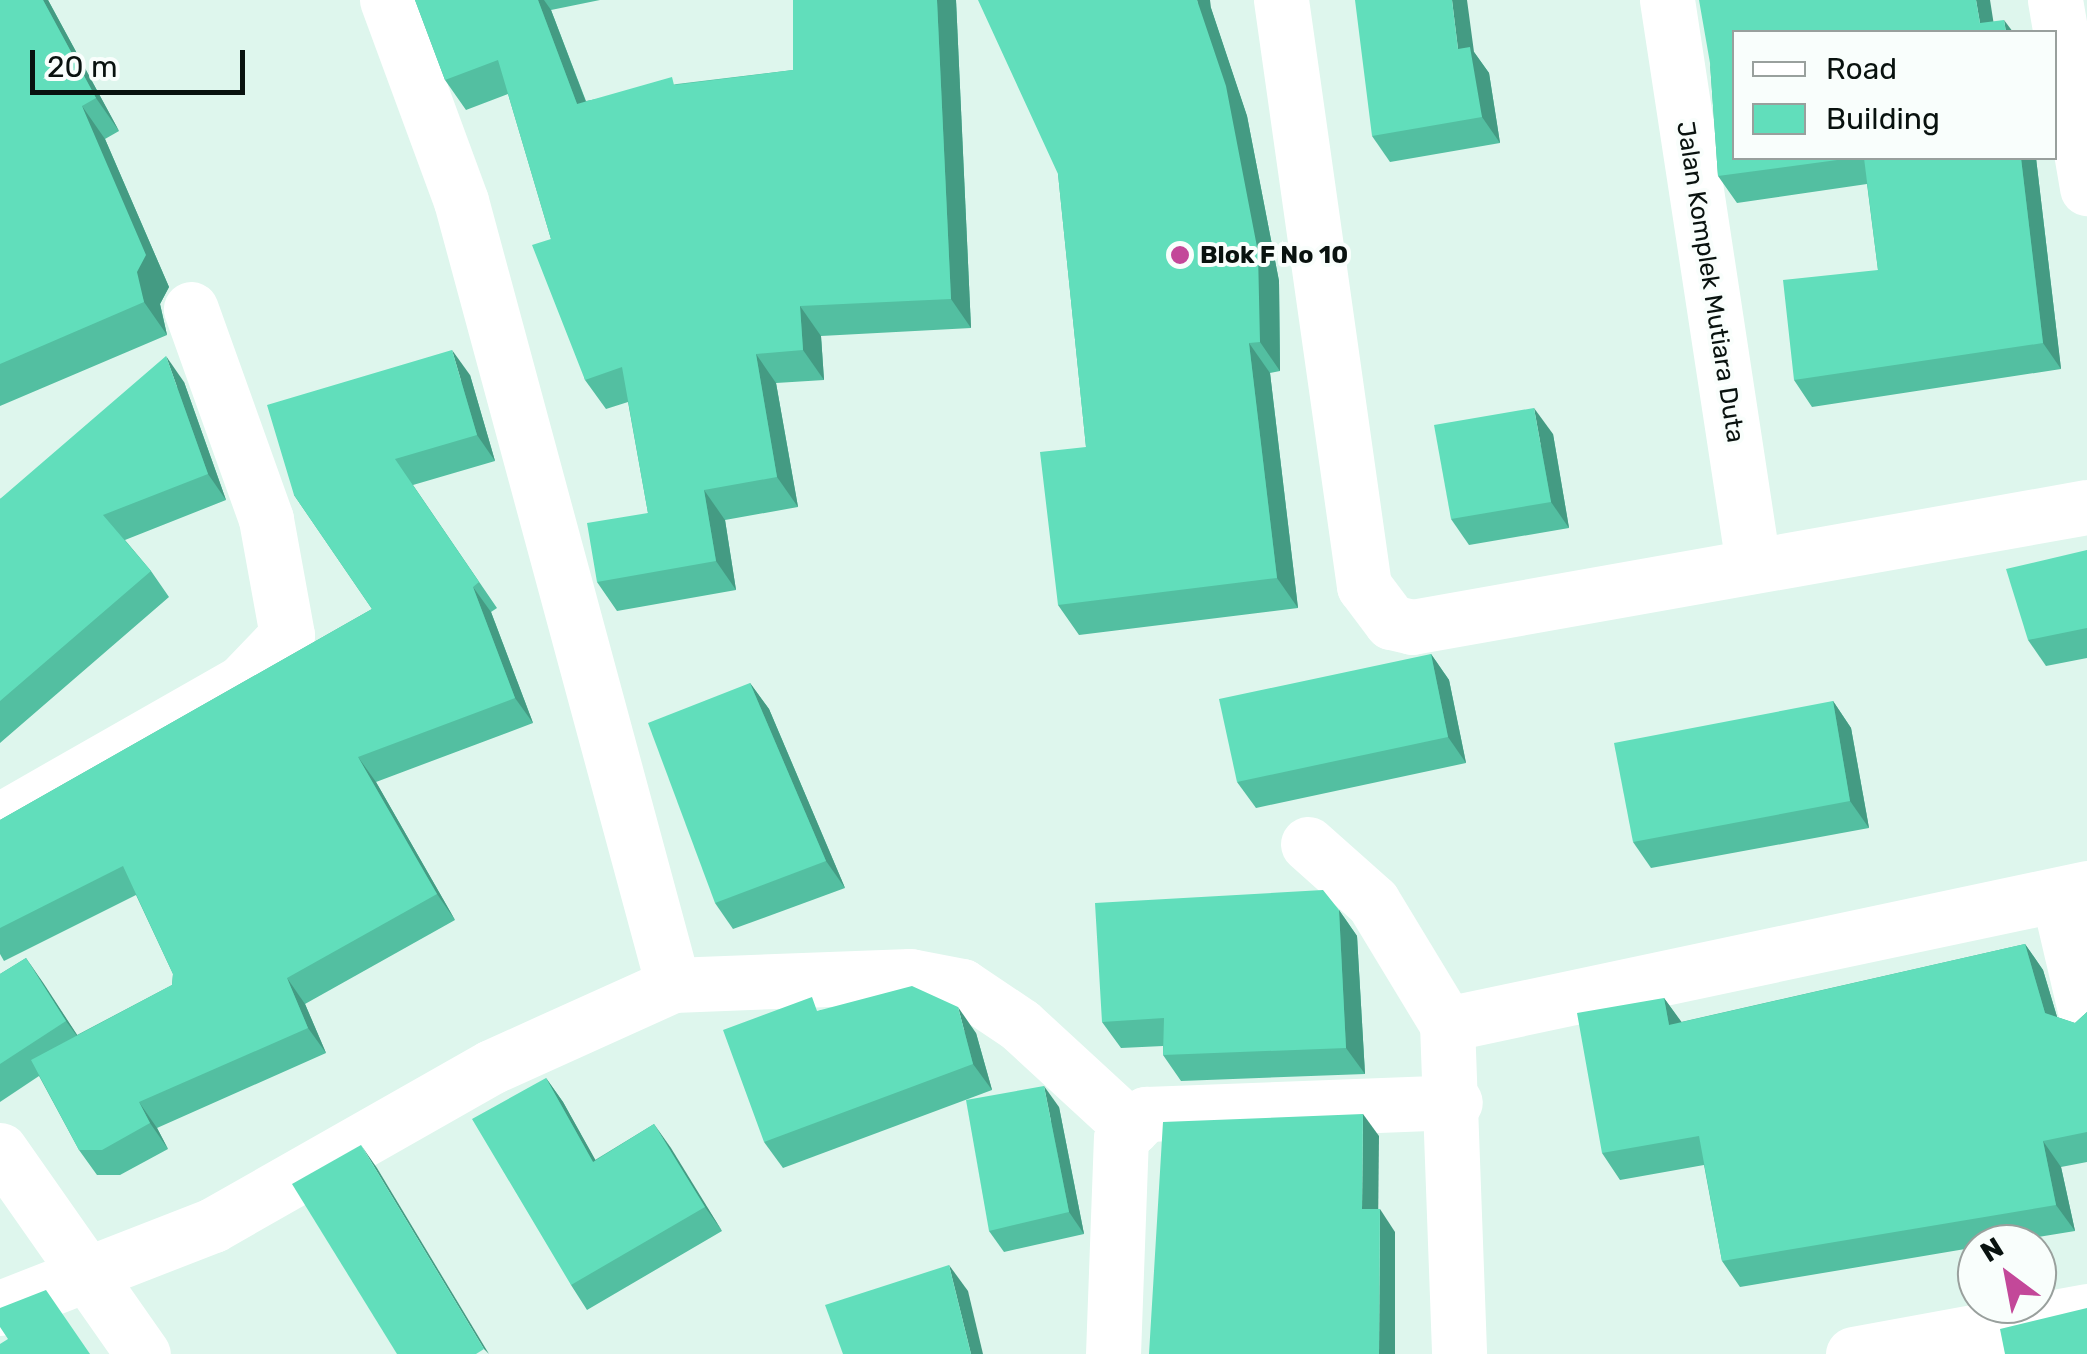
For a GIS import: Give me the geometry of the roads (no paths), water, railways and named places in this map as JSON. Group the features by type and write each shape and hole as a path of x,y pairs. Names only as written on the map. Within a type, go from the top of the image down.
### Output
{"street":[{"path":"387,0 461,201 673,985"},
{"path":"1281,0 1374,609 1412,627 2087,507"},
{"name":"Jalan Komplek Mutiara Duta","path":"1667,0 1754,564"},
{"path":"2054,0 2087,188"},
{"path":"0,820 242,682 287,636 266,519 191,309"},
{"path":"1308,844 1373,902 1447,1024 1455,1102 1459,1354"},
{"path":"1447,1024 2073,891 2087,1018"},
{"path":"0,1308 89,1278 213,1225 584,1018 673,985 910,976 962,986 1020,1025 1132,1128"},
{"path":"1113,1354 1120,1138 1146,1114 1455,1102"},
{"path":"0,1150 143,1354"},
{"path":"1854,1354 2087,1311"}],"place":[{"name":"Blok F No 10","path":"1180,255"}]}
